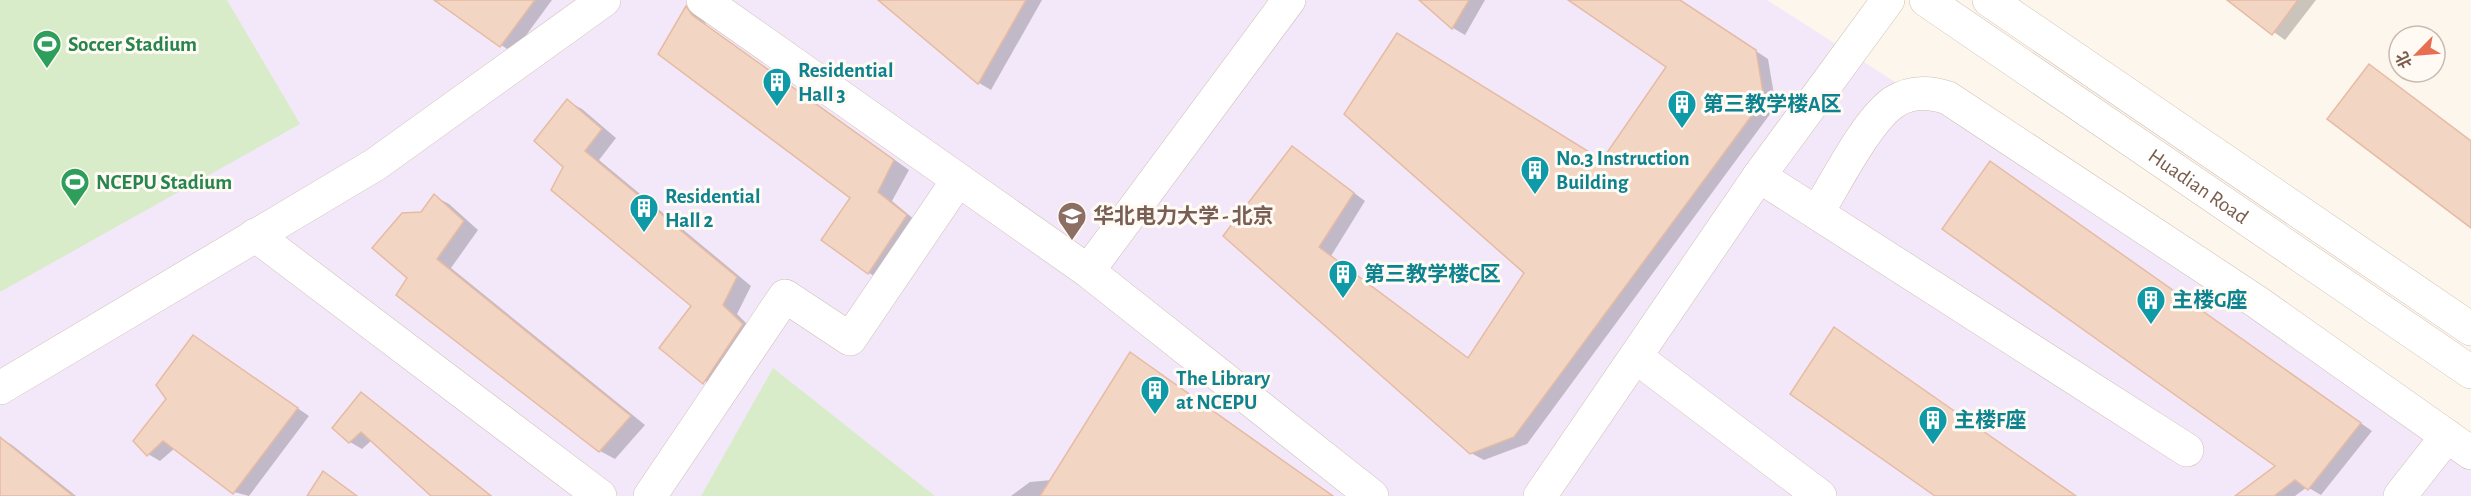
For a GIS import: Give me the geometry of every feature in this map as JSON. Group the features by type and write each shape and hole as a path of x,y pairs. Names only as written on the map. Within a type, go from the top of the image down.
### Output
{"street":[{"path":"0,388 376,164 604,0"},
{"path":"703,0 1089,271 1372,496"},
{"path":"1089,271 1289,0"},
{"path":"1540,496 1760,176 1888,0"},
{"name":"Huadian Road","path":"1926,0 2471,372"},
{"name":"Huadian Road","path":"1989,0 2471,329"},
{"path":"1817,213 1864,137 1895,101 1929,92 1948,98 2247,295 2459,444 2400,496"},
{"path":"1760,176 2187,450"},
{"path":"650,496 785,296 850,339 958,180"},
{"path":"255,236 600,496"},
{"path":"1636,357 1820,496"}],"shaded area":[{"name":"华北电力大学 - 北京","path":"0,0 1767,0 2471,451 2471,496 0,496"}],"green space":[{"name":"NCEPU Stadium","path":"0,0 227,0 300,124 0,292"},
{"path":"773,368 935,496 701,496"}],"building":[{"path":"434,0 535,0 500,47"},
{"path":"878,0 1026,0 978,84"},
{"path":"1419,0 1469,0 1452,29"},
{"path":"1568,0 1680,0 1756,50 1764,99 1514,437 1470,454 1223,236 1292,146 1354,193 1319,247 1468,358 1524,273 1344,114 1397,33 1602,160 1666,67"},
{"path":"2227,0 2298,0 2272,35"},
{"name":"Residential Hall 3","path":"686,6 692,15 894,160 878,192 907,215 868,274 821,240 850,198 658,54"},
{"path":"2369,64 2387,78 2387,84 2395,84 2471,141 2471,228 2327,119"},
{"name":"Residential Hall 2","path":"567,99 602,129 585,151 737,277 723,305 743,324 703,384 659,348 691,306 551,190 563,167 534,141"},
{"name":"主楼G座","path":"1990,161 2361,423 2308,490 2295,480 2274,496 2235,496 2275,466 1942,229"},
{"path":"434,194 464,221 437,259 631,416 599,452 396,295 407,278 372,248 402,213 421,212"},
{"name":"主楼F座","path":"1834,327 2076,496 1935,496 1790,394"},
{"path":"193,335 298,408 233,494 163,441 147,456 133,441 166,399 156,385"},
{"name":"The Library at NCEPU","path":"1130,352 1333,496 1040,496"},
{"path":"361,392 491,496 431,496 361,432 349,443 332,428"},
{"path":"0,437 73,496 0,496"},
{"path":"323,471 357,496 307,496"}],"place":[{"name":"Soccer Stadium","path":"47,70"},
{"name":"Residential Hall 3","path":"777,108"},
{"name":"第三教学楼A区","path":"1682,130"},
{"name":"No.3 Instruction Building","path":"1535,196"},
{"name":"NCEPU Stadium","path":"75,208"},
{"name":"Residential Hall 2","path":"644,234"},
{"name":"华北电力大学 - 北京","path":"1072,242"},
{"name":"第三教学楼C区","path":"1343,300"},
{"name":"主楼G座","path":"2151,326"},
{"name":"The Library at NCEPU","path":"1155,416"},
{"name":"主楼F座","path":"1933,446"}]}
